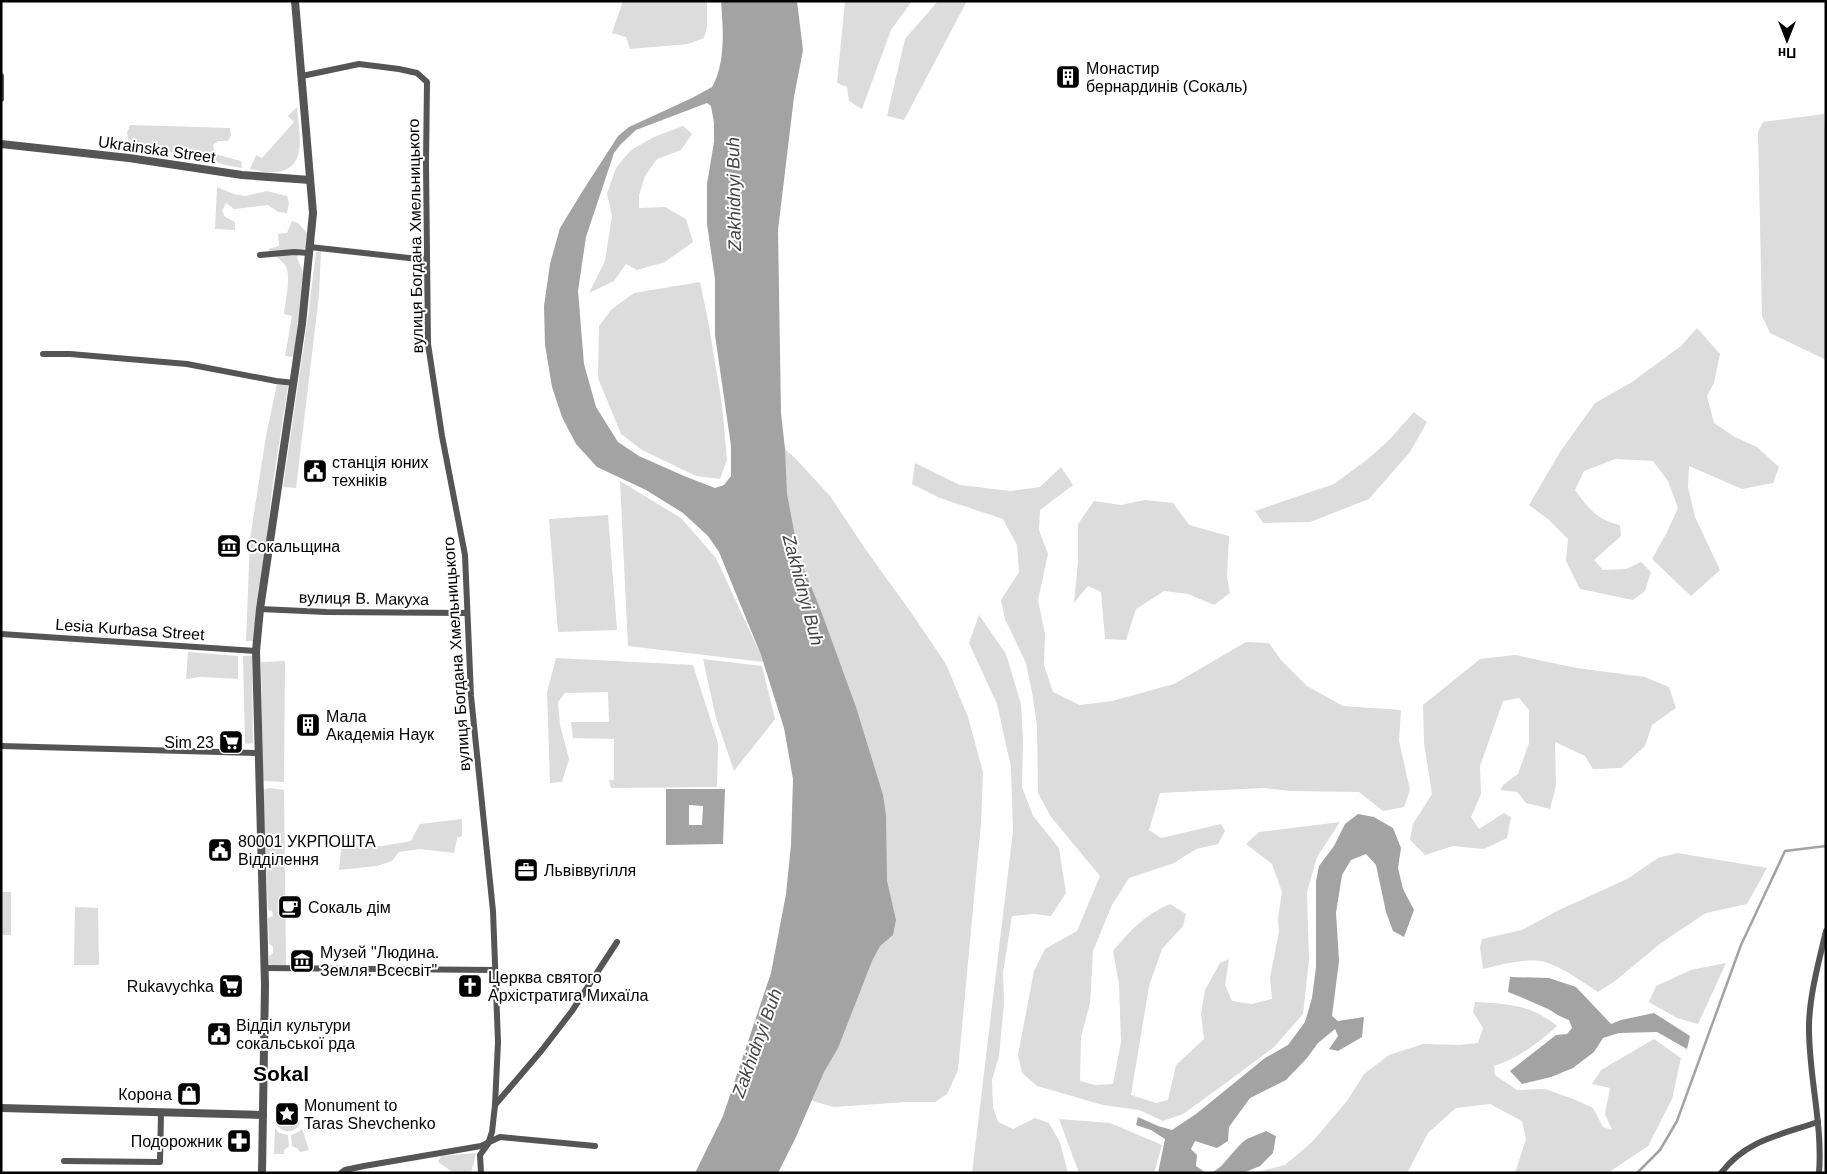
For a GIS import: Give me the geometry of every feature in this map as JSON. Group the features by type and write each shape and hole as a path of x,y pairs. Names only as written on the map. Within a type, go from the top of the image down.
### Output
{"street":[{"path":"262,1173 264,968 256,651 260,609 294,383 313,213 295,1"},
{"name":"вулиця Богдана Хмельницького","path":"302,76 359,64 399,68 417,73 427,82 426,260 428,344 442,436 465,555 471,696 493,911 498,1042 492,1132 488,1144 480,1155 481,1173"},
{"path":"1,76 1,99"},
{"name":"Ukrainska Street","path":"1,144 128,158 242,175 310,180"},
{"path":"260,255 310,250 426,260"},
{"path":"43,354 70,354 186,364 294,383"},
{"name":"вулиця В. Макуха","path":"260,609 326,612 467,613"},
{"name":"Lesia Kurbasa Street","path":"1,634 256,651"},
{"path":"1,746 258,753"},
{"path":"1819,1173 1818,1122 1809,1025 1812,999 1826,930"},
{"path":"495,1105 542,1050 572,1011 617,942"},
{"path":"264,968 495,970"},
{"path":"1,1108 263,1115"},
{"path":"64,1161 160,1162 162,1113"},
{"path":"1721,1173 1746,1148 1762,1140 1818,1122"},
{"path":"343,1171 488,1144 500,1137 595,1146"}],"shaded area":[{"path":"623,1 707,1 707,27 704,38 688,44 630,49 626,37 612,33"},
{"path":"845,1 912,1 891,30 862,109 849,101 847,87 837,83"},
{"path":"938,1 967,1 904,120 887,116 905,39"},
{"path":"297,107 300,138 297,157 293,165 285,170 274,172 250,169 256,155 262,158 294,122 288,116"},
{"path":"1824,114 1826,149 1826,360 1770,333 1762,316 1758,132 1763,122"},
{"path":"130,125 230,128 231,135 228,141 218,141 213,145 215,154 241,161 242,168 224,165 207,158 186,153 169,152 158,154 131,150 127,133"},
{"path":"683,126 692,134 681,150 657,159 645,176 639,195 639,208 665,207 686,219 693,242 665,262 637,270 626,264 614,281 589,293 605,261 612,216 607,194 616,168 631,150 654,137"},
{"path":"217,187 245,196 267,191 287,196 289,203 287,213 278,212 268,205 234,209 226,203 222,211 225,217 235,222 235,230 215,229"},
{"path":"292,221 298,223 307,233 306,248 299,250 297,258 303,272 294,357 285,356 292,316 284,314 288,281 287,269 268,249 279,246 278,234 287,233"},
{"path":"321,251 319,295 296,488 283,487 316,252"},
{"path":"700,282 722,405 727,460 720,479 696,476 642,450 621,434 598,378 599,326 612,309 634,293"},
{"path":"1697,328 1720,354 1714,383 1707,396 1714,423 1735,437 1757,447 1779,467 1773,483 1742,489 1689,466 1688,487 1695,517 1720,570 1691,596 1652,559 1678,508 1668,481 1653,461 1615,459 1584,471 1575,490 1584,502 1599,516 1620,525 1621,536 1594,560 1603,570 1626,569 1641,562 1651,572 1645,591 1633,600 1580,589 1566,561 1568,539 1549,520 1529,505 1560,452 1595,403 1632,382 1681,346"},
{"path":"277,384 288,386 273,483 254,641 246,641 250,539 266,436"},
{"path":"1414,412 1427,422 1410,452 1369,499 1310,522 1263,523 1255,511 1334,484 1368,459 1389,440"},
{"path":"775,441 794,457 830,496 946,664 968,717 983,772 981,823 958,1070 947,1094 935,1102 834,1107 808,1098 788,550"},
{"path":"915,463 960,485 1010,491 1040,487 1061,467 1073,485 1040,510 1039,530 1048,554 1038,600 1045,634 1044,665 1053,692 1080,705 1112,701 1174,684 1246,642 1269,643 1281,660 1307,686 1343,706 1401,710 1399,741 1410,790 1404,807 1383,811 1359,792 1291,791 1264,788 1160,793 1149,830 1161,838 1221,824 1225,831 1218,844 1196,849 1174,863 1129,878 1112,905 1093,951 1090,1003 1081,1037 1080,1081 1095,1085 1113,1084 1121,1042 1119,984 1113,951 1138,924 1152,913 1170,904 1186,914 1183,926 1162,949 1149,986 1131,1095 1156,1103 1168,1100 1176,1065 1204,1039 1201,1014 1205,990 1220,963 1229,959 1225,985 1232,1001 1252,1004 1272,999 1270,978 1279,931 1278,918 1282,892 1272,864 1246,844 1259,832 1340,822 1317,857 1307,892 1309,960 1303,1014 1274,1047 1183,1114 1163,1121 1139,1110 1103,1105 1037,1086 1022,1073 1018,1055 1034,971 1045,949 1077,931 1100,876 1051,817 1038,793 1037,726 1032,692 1026,663 1005,619 1001,600 1019,572 1017,545 1003,519 940,498 912,484"},
{"path":"620,481 681,518 716,558 764,662 628,646"},
{"path":"1145,500 1173,503 1189,525 1229,536 1227,577 1230,593 1214,605 1188,594 1164,591 1136,609 1126,640 1105,639 1101,592 1088,586 1074,603 1078,562 1078,524 1094,501 1121,505"},
{"path":"608,515 617,630 558,632 549,519"},
{"path":"979,615 1006,654 1021,704 1023,740 1022,787 1033,816 1059,848 1066,893 1051,916 1034,914 1012,916 1003,973 1004,1003 999,1056 992,1080 993,1107 998,1122 1013,1129 1035,1118 1049,1123 1060,1143 1068,1173 972,1173 1013,831 1011,767 997,704 969,643"},
{"path":"188,652 238,656 238,679 200,677 186,679"},
{"path":"1515,655 1577,668 1645,677 1669,687 1676,708 1652,725 1645,746 1621,768 1593,769 1585,756 1555,742 1556,785 1550,809 1526,803 1517,792 1500,790 1503,785 1518,774 1529,743 1529,710 1519,698 1503,701 1480,766 1481,794 1471,817 1479,829 1504,813 1511,817 1507,838 1484,849 1453,846 1425,855 1410,840 1413,824 1432,794 1424,743 1423,705 1480,659"},
{"path":"243,656 252,656 253,743 245,744"},
{"path":"556,658 693,665 718,743 717,787 611,788 609,780 614,780 614,739 573,738 571,722 609,722 608,692 565,693 558,702 560,725 569,759 562,782 550,783 547,692"},
{"path":"703,659 762,666 775,719 734,771 716,718"},
{"path":"285,661 284,782 263,781 261,662"},
{"path":"270,788 284,790 286,966 273,966 269,964 269,956 273,953 273,947 269,943 268,918 273,916 272,911 268,910 263,790"},
{"path":"462,819 462,836 457,838 454,853 420,849 399,852 392,861 377,866 339,870 340,834 351,834 358,846 382,846 411,841 420,824"},
{"path":"1677,853 1767,868 1747,904 1706,913 1661,943 1615,981 1598,992 1562,969 1540,961 1504,964 1483,969 1480,947 1482,939 1522,930 1557,911 1627,879 1658,858"},
{"path":"1,892 11,892 11,935 1,935"},
{"path":"75,907 98,908 99,965 74,965"},
{"path":"1726,963 1698,1024 1677,1018 1649,1002 1656,986 1691,970"},
{"path":"1475,1002 1528,1009 1557,1026 1528,1049 1512,1059 1494,1066 1495,1075 1517,1090 1545,1089 1576,1100 1593,1108 1603,1127 1612,1130 1605,1114 1610,1088 1592,1084 1601,1070 1654,1039 1681,1058 1672,1099 1648,1146 1608,1173 1515,1173 1526,1139 1522,1121 1490,1104 1456,1108 1428,1133 1407,1173 1253,1173 1285,1165 1312,1142 1347,1101 1364,1074 1389,1055 1423,1044 1459,1045 1478,1043 1483,1028 1473,1012"},
{"path":"288,1103 295,1103 300,1124 294,1130 284,1131 275,1123 276,1104 284,1104 284,1109 279,1109 280,1121 294,1120 293,1108 288,1108"},
{"path":"1059,1119 1110,1123 1162,1145 1154,1173 1079,1173"},
{"path":"275,1128 279,1133 288,1135 289,1146 284,1150 284,1154 274,1154"},
{"path":"302,1129 309,1150 300,1152 292,1146 291,1135"},
{"path":"476,1153 471,1173 454,1173 438,1162 441,1156"}],"water":[{"name":"Zakhidnyi Buh","path":"721,1 797,1 803,50 794,97 778,230 781,413 787,494 799,557 856,707 883,795 886,815 887,881 896,920 893,935 880,946 872,961 838,1048 824,1072 778,1173 695,1173 723,1116 771,973 786,894 791,845 793,779 784,728 761,655 719,552 708,536 683,513 646,490 597,467 576,444 562,417 552,387 545,345 544,306 550,264 560,228 618,136 629,127 712,87 722,56","holes":["707,103 711,106 714,123 714,142 707,184 707,224 715,279 715,335 731,446 731,476 724,485 715,488 639,456 618,442 596,407 584,364 578,291 586,237 614,153 636,130"]},
{"path":"666,789 725,789 723,844 666,845","holes":["689,805 703,806 702,825 689,825"]},
{"path":"1358,814 1374,817 1393,828 1401,848 1398,868 1403,889 1414,910 1404,937 1393,931 1386,912 1376,865 1366,854 1351,860 1342,875 1336,913 1339,961 1332,1016 1338,1021 1364,1017 1362,1037 1338,1051 1329,1049 1338,1036 1335,1029 1318,1043 1286,1080 1250,1098 1229,1127 1228,1141 1217,1148 1195,1141 1191,1149 1197,1155 1196,1166 1206,1173 1158,1173 1165,1139 1151,1130 1136,1125 1138,1117 1172,1130 1196,1114 1265,1058 1288,1045 1305,1022 1312,998 1316,967 1316,881 1319,866 1334,846 1345,824"},
{"path":"1510,977 1549,978 1576,987 1611,1024 1654,1013 1690,1036 1687,1049 1657,1032 1619,1033 1603,1038 1594,1052 1573,1068 1551,1077 1522,1084 1510,1071 1556,1035 1567,1034 1572,1028 1569,1020 1508,992"},
{"path":"1266,1131 1276,1136 1273,1153 1260,1166 1243,1173 1210,1173 1220,1167 1247,1139"}],"waterway":[{"path":"1637,1173 1660,1150 1677,1121 1741,945 1785,851 1826,846"}],"place":[{"name":"Монастир бернардинів (Сокаль)","path":"1068,77"},
{"name":"станція юних техніків","path":"315,471"},
{"name":"Сокальщина","path":"229,546"},
{"name":"Мала Академія Наук","path":"308,725"},
{"name":"Sim 23","path":"231,742"},
{"name":"80001 УКРПОШТА Відділення","path":"220,850"},
{"name":"Львіввугілля","path":"526,870"},
{"name":"Сокаль дім","path":"290,907"},
{"name":"Музей \"Людина. Земля. Всесвіт\"","path":"302,961"},
{"name":"Rukavychka","path":"231,986"},
{"name":"Церква святого Архістратига Михаїла","path":"470,986"},
{"name":"Відділ культури сокальської рда","path":"219,1034"},
{"name":"Корона","path":"189,1094"},
{"name":"Monument to Taras Shevchenko","path":"287,1114"},
{"name":"Подорожник","path":"239,1141"}],"district":[{"name":"Sokal","path":"281,1074"}]}
